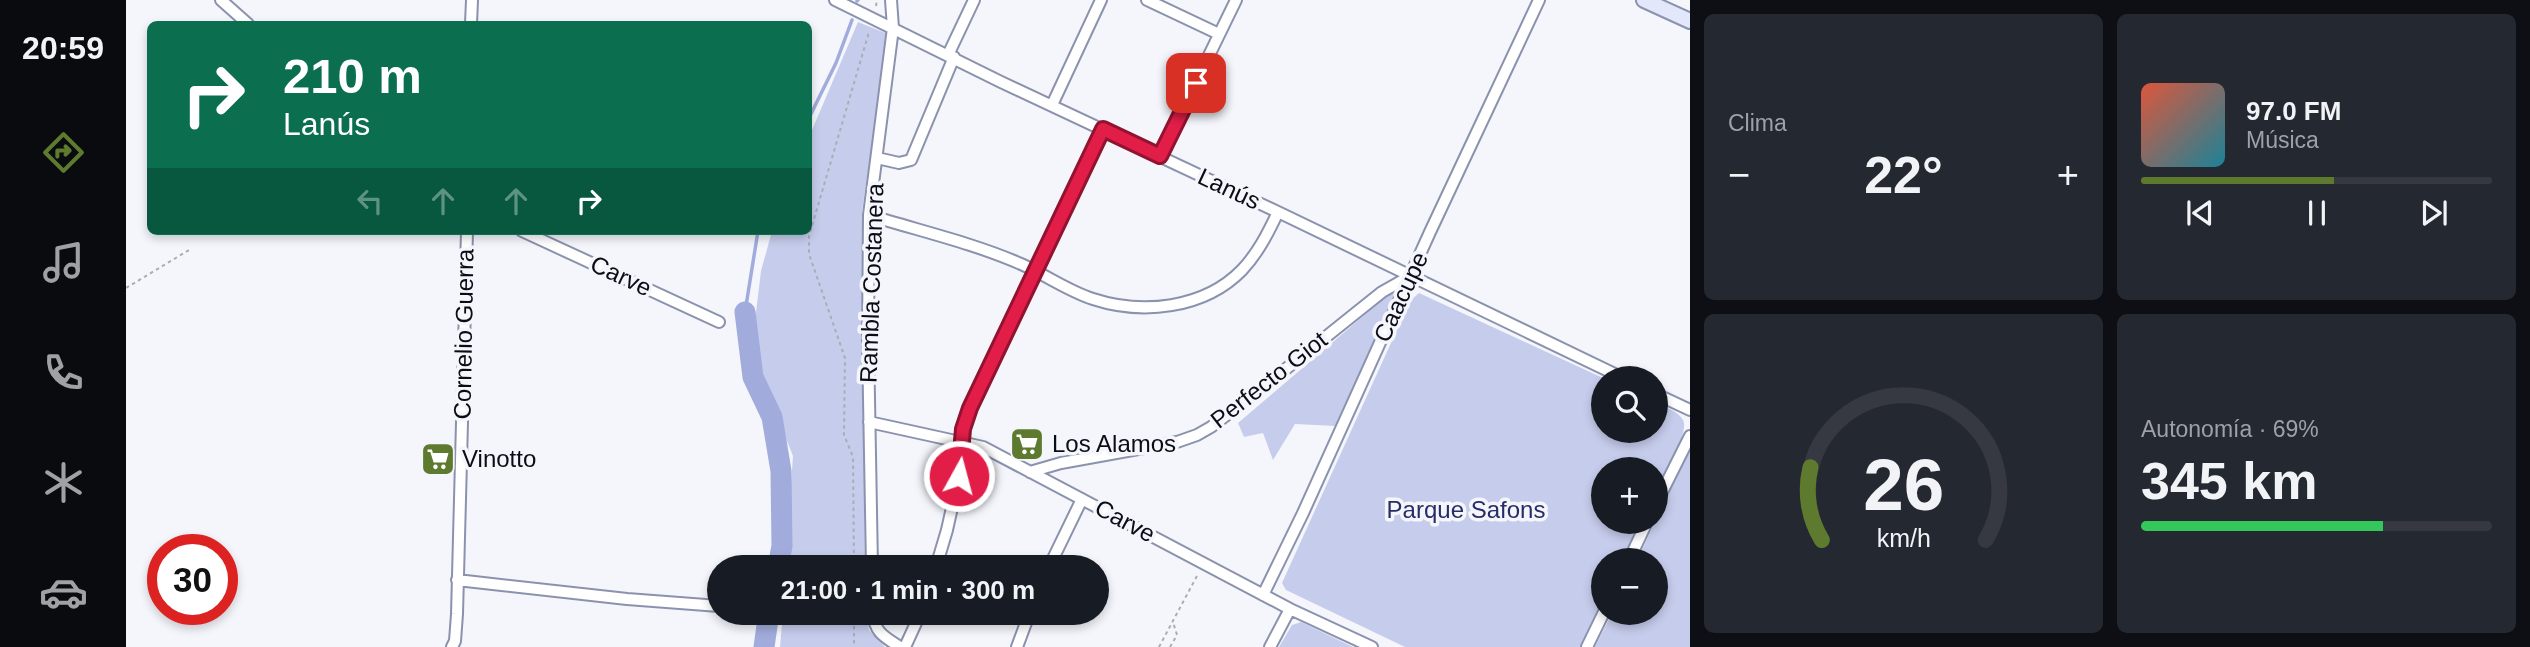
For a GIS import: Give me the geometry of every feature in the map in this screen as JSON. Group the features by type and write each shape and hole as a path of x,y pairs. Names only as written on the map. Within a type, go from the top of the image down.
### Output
{"street":[{"path":"221,0 245,21"},
{"path":"471,21 472,0"},
{"name":"Lanús","path":"835,0 1598,366"},
{"name":"Rambla Costanera","path":"872,555 869,215 893,28 891,0"},
{"path":"877,158 899,163 911,160 974,0"},
{"path":"1052,105 1101,0"},
{"path":"1147,0 1219,34"},
{"path":"1160,156 1236,0"},
{"name":"Caacupe","path":"1263,595 1539,0"},
{"path":"1644,0 1690,21"},
{"path":"940,555 959,476 965,418 1103,129"},
{"path":"869,215 1021,264 1091,299 1120,306 1154,308 1201,298 1225,285 1255,254 1278,212"},
{"name":"Cornelio Guerra","path":"452,647 455,641 467,235"},
{"name":"Carve","path":"531,235 719,322"},
{"name":"Perfecto Giot","path":"1030,472 1061,463 1177,442 1196,435 1211,427 1382,292 1412,275"},
{"path":"1668,400 1690,410"},
{"name":"Carve","path":"869,422 983,447 1290,609 1372,647"},
{"path":"1668,481 1690,436"},
{"path":"1055,555 1082,499"},
{"path":"457,580 707,605"},
{"path":"1270,647 1290,609"},
{"path":"875,625 880,635 900,647"},
{"path":"905,647 915,625"},
{"path":"1017,647 1025,625"},
{"path":"1587,647 1598,625"}],"path":[{"path":"812,226 877,0"},
{"path":"809,235 809,254 845,358 844,435 853,457 854,555"},
{"path":"126,288 189,250"},
{"path":"1159,647 1204,563"},
{"path":"1170,647 1177,635 1173,620"},
{"path":"854,625 854,647"}],"green space":[{"path":"858,22 888,34 862,211 865,555 786,555 793,456 760,373 754,329 761,271 771,235 812,235 812,130"},
{"name":"Parque Safons","path":"1419,293 1591,372 1591,443 1668,443 1668,409 1683,420 1683,434 1668,468 1668,457 1591,457 1591,534 1635,534 1629,548 1591,548 1592,625 1582,647 1405,647 1286,590 1282,583 1410,301"},
{"path":"1389,294 1394,294 1392,303 1335,426 1295,424 1273,460 1263,433 1244,437 1238,423"},
{"path":"1690,448 1690,647 1595,647 1606,625 1668,625 1668,548 1643,548 1649,534 1668,534 1668,494"},
{"path":"1301,622 1353,647 1279,647 1292,625"},
{"path":"782,625 868,625 869,630 885,647 780,647"}],"waterway":[{"path":"812,112 836,63 852,20"},
{"path":"745,312 757,235"},
{"path":"745,312 753,377 772,417 781,471 780,555"},
{"path":"764,647 767,625"}],"place":[{"name":"Los Alamos","path":"1027,444"},
{"name":"Vinotto","path":"438,459"}],"route":[{"path":"959,476 965,418 1103,129 1160,156 1196,83"}]}
